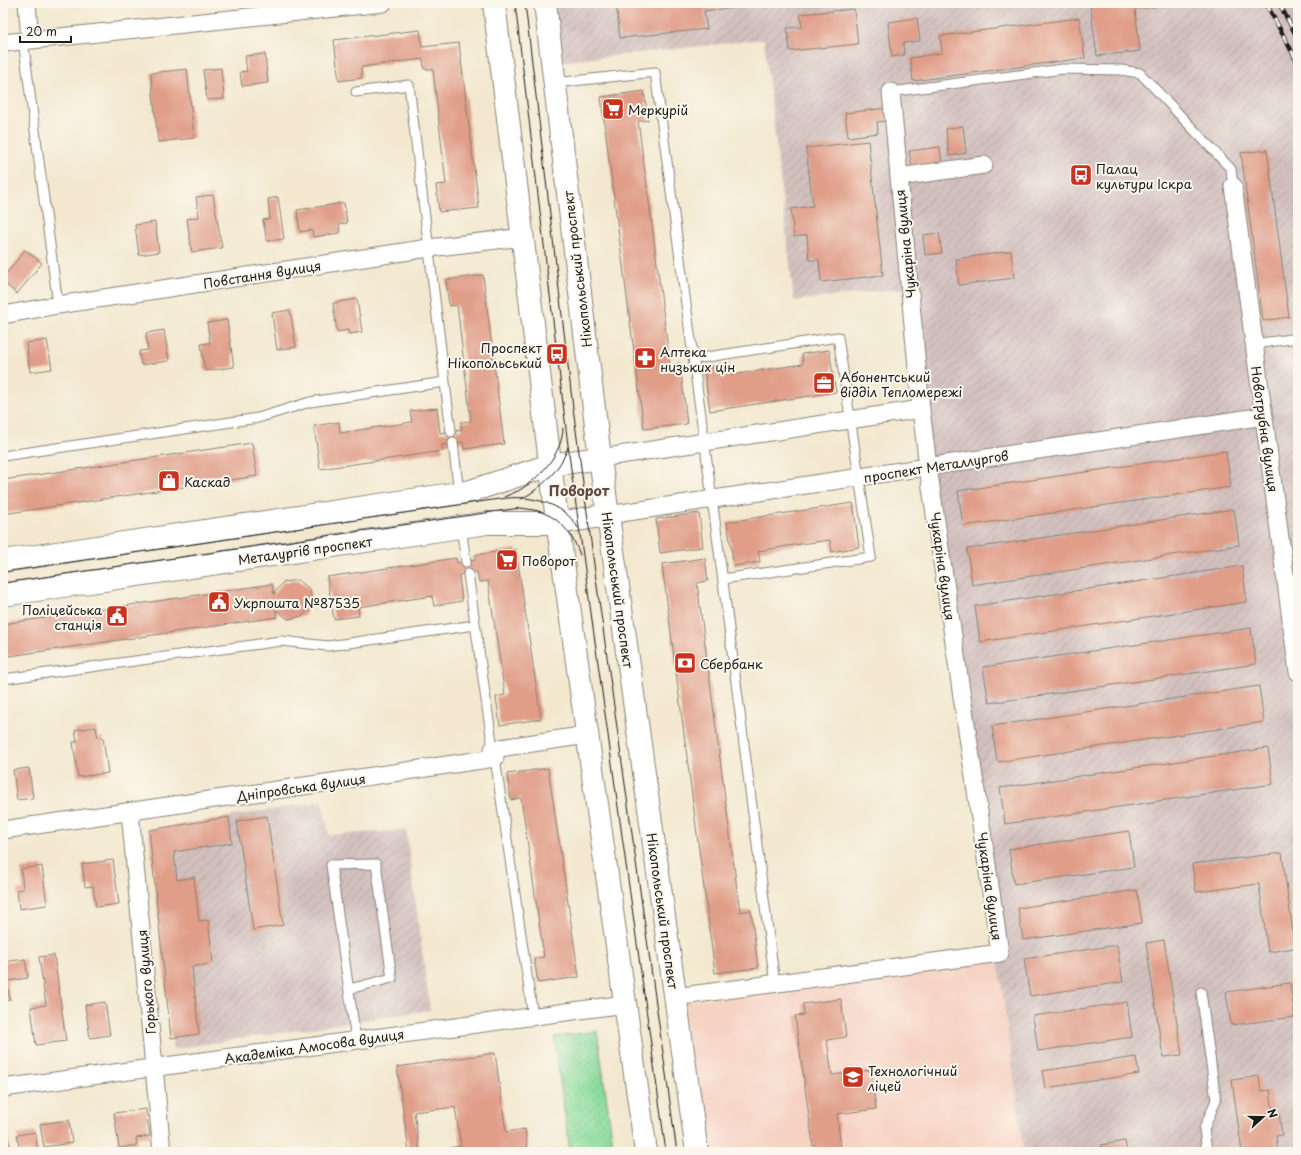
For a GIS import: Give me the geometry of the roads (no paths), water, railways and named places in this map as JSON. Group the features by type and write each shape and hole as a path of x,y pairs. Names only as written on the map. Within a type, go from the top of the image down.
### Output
{"main road":[{"path":"494,3 550,465 646,1152"},
{"name":"Нікопольський проспект","path":"545,3 600,458 697,1152"},
{"path":"3,561 459,493 550,465 600,458"},
{"name":"Металургів проспект","path":"3,595 495,522 558,522 608,515"}],"street":[{"path":"27,3 27,40"},
{"path":"3,43 384,3"},
{"name":"Чукаріна вулиця","path":"775,984 1000,953 928,467 921,409 891,92"},
{"path":"899,177 984,165"},
{"name":"Новотрубна вулиця","path":"1234,186 1298,672"},
{"name":"Повстання вулиця","path":"3,315 58,305 429,248 522,237"},
{"path":"600,458 921,409"},
{"name":"проспект Металлургов","path":"608,515 1264,416"},
{"name":"Дніпровська вулиця","path":"3,830 130,812 494,754 587,735"},
{"name":"Горького вулиця","path":"130,812 162,1152"},
{"path":"675,997 775,984"},
{"name":"Академіка Амосова вулиця","path":"3,1088 625,1004"}],"lane":[{"path":"27,40 58,305"},
{"path":"891,92 1063,69 1121,70 1140,73 1231,168 1234,186"},
{"path":"555,83 655,72 705,442 775,984"},
{"path":"356,92 409,85 451,432"},
{"path":"694,359 838,337 871,557 723,579"},
{"path":"1254,344 1298,338"},
{"path":"3,456 258,418 310,402 445,382"},
{"path":"453,443 459,493"},
{"path":"461,527 466,562"},
{"path":"468,574 533,1016"},
{"path":"3,679 281,641 328,646 475,625"},
{"path":"349,989 392,978 376,864 331,865 356,1040"},
{"path":"1201,992 1216,1100 1204,1129 1207,1152"}],"tram line":[{"path":"515,3 570,462 666,1152"},
{"path":"525,3 573,408 677,1152"},
{"path":"504,497 526,486 534,480 548,464 559,447 563,428"},
{"path":"521,499 536,490 549,478 561,463 568,447"},
{"path":"3,572 508,498 532,499 548,503 562,511 574,521 578,528"},
{"path":"3,583 520,508 541,512 556,520 571,536 580,555"}],"railway":[{"path":"1266,3 1298,63"},
{"path":"1279,3 1298,39"}],"place":[{"name":"Меркурій","path":"613,109"},
{"name":"Палац культури Іскра","path":"1081,175"},
{"name":"Проспект Нікопольський","path":"557,354"},
{"name":"Аптека низьких цін","path":"645,358"},
{"name":"Абонентський відділ Тепломережі","path":"824,383"},
{"name":"Каскад","path":"169,481"},
{"name":"Поворот","path":"507,560"},
{"name":"Укрпошта №87535","path":"219,602"},
{"name":"Поліцейська станція","path":"117,616"},
{"name":"Сбербанк","path":"685,663"},
{"name":"Технологічний ліцей","path":"853,1077"}],"district":[{"name":"Поворот","path":"579,490"}]}
